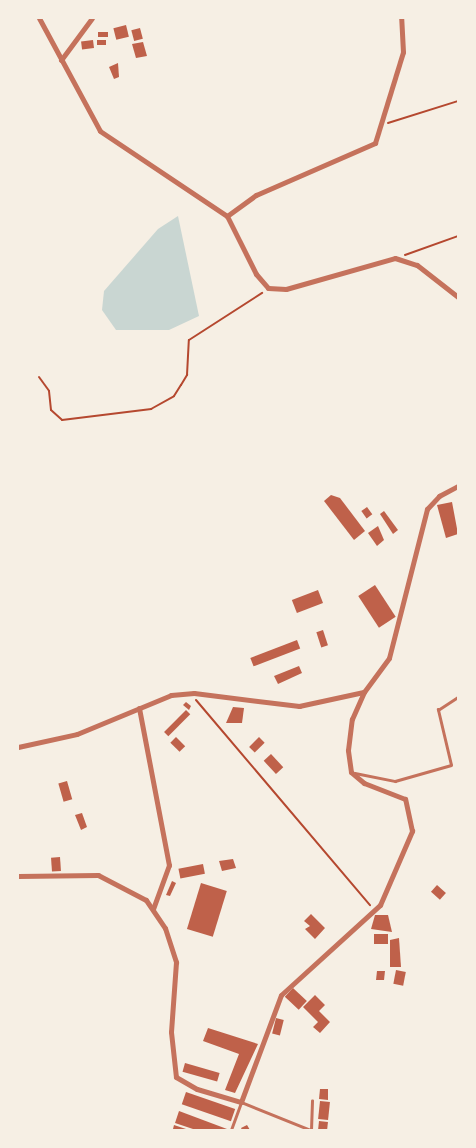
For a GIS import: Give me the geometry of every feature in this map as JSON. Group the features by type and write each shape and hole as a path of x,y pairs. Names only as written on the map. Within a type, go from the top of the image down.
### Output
{"street":[{"path":"38,18 100,131 227,216 256,274 268,288 286,289 380,261 401,259 417,265 458,297"},
{"path":"62,60 92,18"},
{"path":"227,216 256,195 368,149 384,124 403,52 401,18"},
{"path":"18,876 98,875 134,892 153,908 172,944 176,962 171,1032 176,1077 197,1089 241,1102 281,995 374,911 412,831 410,808 399,795 364,783 351,772 348,750 352,719 364,692 389,658 427,509 439,496 458,486"},
{"path":"18,747 76,734 171,695 194,693 299,706 364,692"},
{"path":"139,708 169,865 153,908"}],"lane":[{"path":"351,772 395,782 451,765 438,710 458,697"},
{"path":"231,1130 241,1102 312,1130 312,1102"}],"path":[{"path":"384,124 458,101"},
{"path":"401,259 406,253 458,236"},
{"path":"39,377 49,391 51,410 62,420 151,409 174,396 181,386 187,375 190,340 268,288"},
{"path":"194,693 200,708 374,911"}],"shaded area":[{"path":"178,216 199,316 169,330 116,330 102,310 104,291 158,229"}],"building":[{"path":"126,25 129,37 116,40 113,28"},
{"path":"140,28 143,39 134,41 131,30"},
{"path":"98,32 108,32 108,37 98,37"},
{"path":"93,40 94,48 82,49 81,41"},
{"path":"97,40 106,40 106,45 97,45"},
{"path":"143,42 147,56 136,58 132,44"},
{"path":"118,63 119,77 114,79 109,67"},
{"path":"331,495 340,498 365,531 354,540 324,501"},
{"path":"452,502 458,534 446,538 437,505"},
{"path":"367,507 372,514 367,518 361,511"},
{"path":"384,511 398,530 393,534 380,514"},
{"path":"378,526 384,540 377,546 368,533"},
{"path":"375,585 396,617 379,628 358,596"},
{"path":"318,590 323,603 297,613 292,600"},
{"path":"323,630 328,645 321,647 316,632"},
{"path":"297,640 300,648 254,666 250,658"},
{"path":"299,666 302,673 278,684 274,676"},
{"path":"186,702 191,706 189,710 183,705"},
{"path":"233,707 244,708 242,723 226,723"},
{"path":"186,710 190,714 168,736 164,732"},
{"path":"176,737 185,746 180,752 170,743"},
{"path":"259,737 265,743 255,753 249,747"},
{"path":"271,754 283,767 276,774 264,761"},
{"path":"67,781 72,799 64,802 58,783"},
{"path":"82,813 87,827 81,830 75,815"},
{"path":"60,857 61,871 52,872 51,858"},
{"path":"233,859 236,868 222,871 219,861"},
{"path":"203,864 205,874 180,879 178,869"},
{"path":"172,881 176,883 170,896 166,895"},
{"path":"201,883 227,891 213,937 187,929"},
{"path":"437,885 446,893 440,900 431,892"},
{"path":"311,914 325,928 315,939 305,929 310,926 304,921"},
{"path":"375,915 388,915 392,932 371,929"},
{"path":"374,934 388,934 388,944 374,944"},
{"path":"399,938 401,967 390,967 390,940"},
{"path":"396,970 406,972 403,986 393,984"},
{"path":"377,971 385,971 384,980 376,980"},
{"path":"293,988 307,1001 299,1010 285,997"},
{"path":"315,995 325,1005 319,1011 330,1022 320,1033 313,1027 318,1022 303,1007"},
{"path":"276,1018 284,1020 280,1035 272,1034"},
{"path":"208,1028 258,1044 235,1093 225,1090 239,1054 203,1041"},
{"path":"185,1063 220,1073 217,1082 183,1072"},
{"path":"320,1089 328,1089 328,1100 319,1099"},
{"path":"186,1092 235,1109 231,1121 182,1104"},
{"path":"320,1101 330,1102 328,1120 318,1119"},
{"path":"179,1111 227,1130 196,1130 175,1123"},
{"path":"319,1121 328,1122 327,1130 318,1129"},
{"path":"174,1125 189,1130 173,1129"},
{"path":"247,1125 250,1130 242,1130 241,1128"}]}
